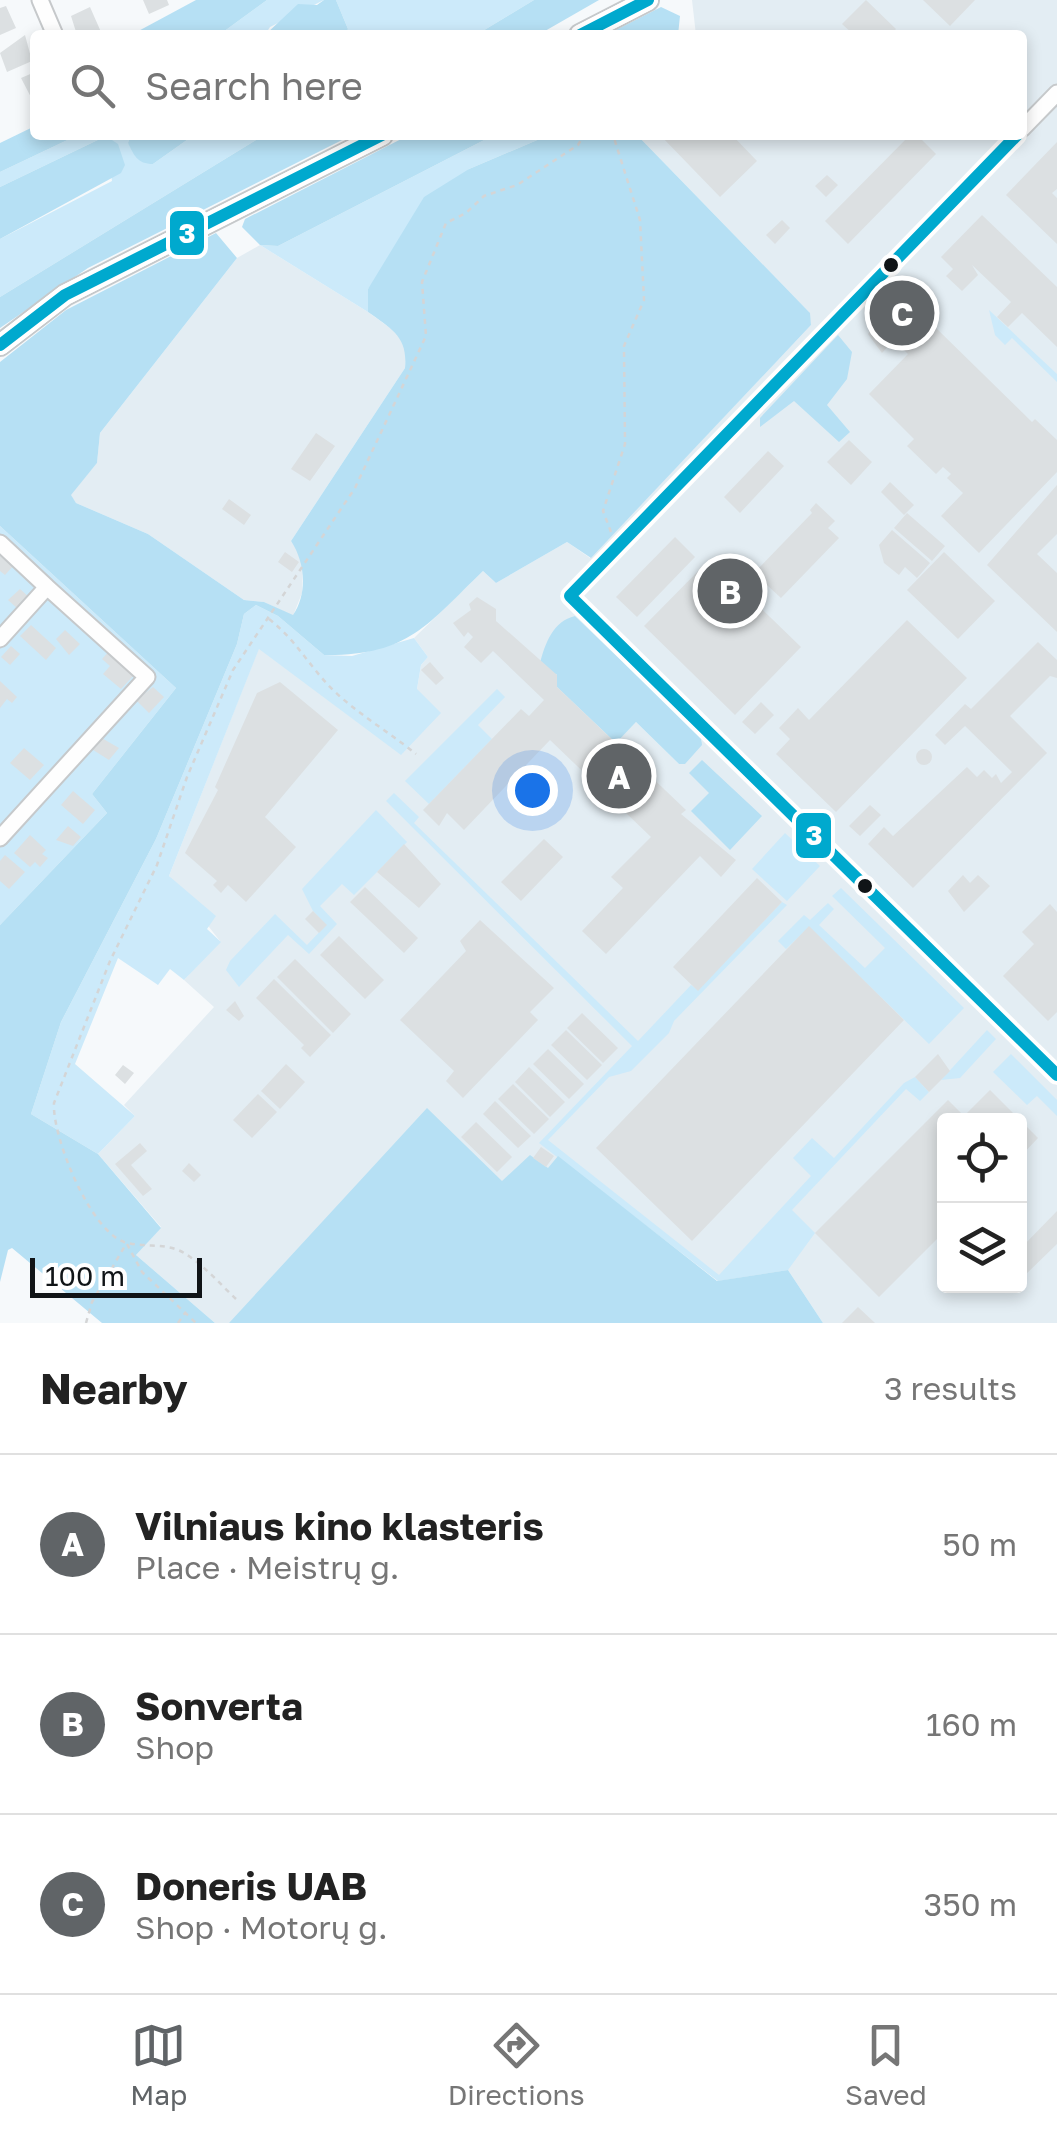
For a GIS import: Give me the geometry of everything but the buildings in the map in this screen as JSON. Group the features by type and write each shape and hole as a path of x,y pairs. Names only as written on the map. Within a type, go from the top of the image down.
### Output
{"main road":[{"path":"590,30 648,0"},
{"path":"0,345 64,295 372,140"}],"street":[{"path":"40,0 53,30"},
{"path":"1027,125 1057,93"},
{"path":"1011,140 570,596 1057,1075"},
{"path":"0,543 147,677 0,838"},
{"path":"0,639 48,587"}],"path":[{"path":"236,1299 186,1254 173,1248 127,1243 100,1225 88,1208 55,1121 54,1103 110,961 158,865 187,777 233,670 356,488 426,336 422,282 446,223 466,214 484,196 517,185 581,140"},
{"path":"615,140 640,220 644,300 624,346 625,444 603,511 617,548"},
{"path":"268,618 295,639 330,687 354,710 416,754"},
{"path":"127,1243 142,1272 196,1323"},
{"path":"86,1323 92,1302 127,1243"},
{"path":"178,1323 185,1313"}],"shaded area":[{"path":"196,0 267,0 226,30 140,30"},
{"path":"267,0 324,0 268,30 226,30"},
{"path":"324,0 336,0 348,30 270,30 298,4 317,5"},
{"path":"336,0 534,0 484,30 348,29"},
{"path":"534,0 599,0 547,30 484,30"},
{"path":"692,0 1057,0 1057,1323 823,1323 788,1270 718,1281 558,1157 548,1169 503,1181 229,1323 215,1323 136,1255 161,1227 98,1154 135,1116 124,1105 214,1007 184,980 220,941 169,876 259,648 417,689 421,665 428,657 414,638 483,571 496,583 567,542 590,558 811,325 809,312 642,140 1027,140 1027,30 695,30","holes":["575,616 702,741 679,764 636,722 616,742 558,686 556,674"]},
{"path":"661,7 680,16 679,30 616,30"},
{"path":"30,128 30,140 67,140 0,172 0,143"},
{"path":"67,140 98,140 0,187 0,172"},
{"path":"98,140 118,144 125,165 121,173 0,239 0,187"},
{"path":"107,140 129,140 153,164 187,140 256,140 0,297 0,239 112,181"},
{"path":"187,140 153,164 137,158 128,143"},
{"path":"256,140 342,140 88,268 0,328 0,297"},
{"path":"399,140 484,140 278,246 260,245 242,227 245,219"},
{"path":"484,140 537,140 469,169 368,289 368,312 260,245 278,246"},
{"path":"537,140 642,140 810,313 811,325 591,558 567,542 496,583 483,571 414,634 376,650 353,654 324,655 278,616 256,605 244,614 237,644 156,839 61,1022 31,1114 98,1154 161,1228 136,1255 215,1323 102,1323 12,1248 8,1250 0,1282 0,925 107,813 92,794 176,688 0,526 0,362 66,310 216,233 237,258 100,433 97,463 71,495 76,503 148,534 244,600 264,602 293,615 301,597 303,578 291,541 405,368 401,341 368,312 368,289 424,197 469,169"},
{"path":"260,245 368,312 401,336 407,349 405,368 291,541 303,559 302,593 293,616 264,602 244,600 148,534 76,503 70,495 97,463 100,433 237,258"},
{"path":"989,310 1057,374 1057,382 1012,338 1005,345 995,335"},
{"path":"838,335 852,352 847,379 827,405 850,432 839,442 794,401 760,427 760,418"},
{"path":"0,526 176,688 92,794 107,813 0,925"},
{"path":"256,605 278,616 324,655 352,656 414,638 428,657 421,665 417,689 441,713 401,755 259,649 169,876 216,916 207,929 221,942 184,980 170,969 158,985 118,958 75,1064 135,1116 98,1154 31,1114 61,1022 156,839 237,644 244,614"},
{"path":"575,616 701,737 702,745 685,764 679,764 636,722 616,743 557,687 557,675 540,663 556,628"},
{"path":"497,689 505,697 478,725 492,739 429,804 405,781"},
{"path":"702,760 762,816 730,850 691,811 709,793 689,773"},
{"path":"394,793 419,817 414,823 638,1041 691,985 698,990 782,902 787,905 631,1071 609,1077 548,1140 719,1275 811,1176 793,1158 812,1138 834,1158 904,1083 915,1077 929,1092 920,1101 906,1089 792,1210 815,1233 788,1270 718,1281 539,1143 632,1046 386,801"},
{"path":"376,810 407,842 354,895 342,884 320,906 337,924 309,954 288,935 239,987 226,970 230,961 275,914 307,945 326,925 313,911 302,889"},
{"path":"785,833 820,866 787,901 752,869"},
{"path":"841,888 964,1008 929,1044 809,927 786,949 778,941 804,915 810,920 828,903 834,909 819,925 865,968 885,948 832,896"},
{"path":"987,1030 996,1039 960,1078 941,1080"},
{"path":"1011,1054 1057,1100 1057,1116 1037,1096 1027,1105 993,1072"},
{"path":"427,1108 502,1181 530,1155 548,1168 558,1156 717,1281 788,1270 823,1323 229,1323"}],"transit line":[{"name":"3","path":"590,30 648,0"},
{"name":"3","path":"0,345 65,295 372,140"},
{"name":"3","path":"570,596 1012,140"},
{"name":"3","path":"570,596 1057,1075"}],"place":[{"name":"Doneris UAB","path":"902,313"},
{"name":"Sonverta","path":"730,591"},
{"name":"Vilniaus kino klasteris","path":"619,776"}]}
